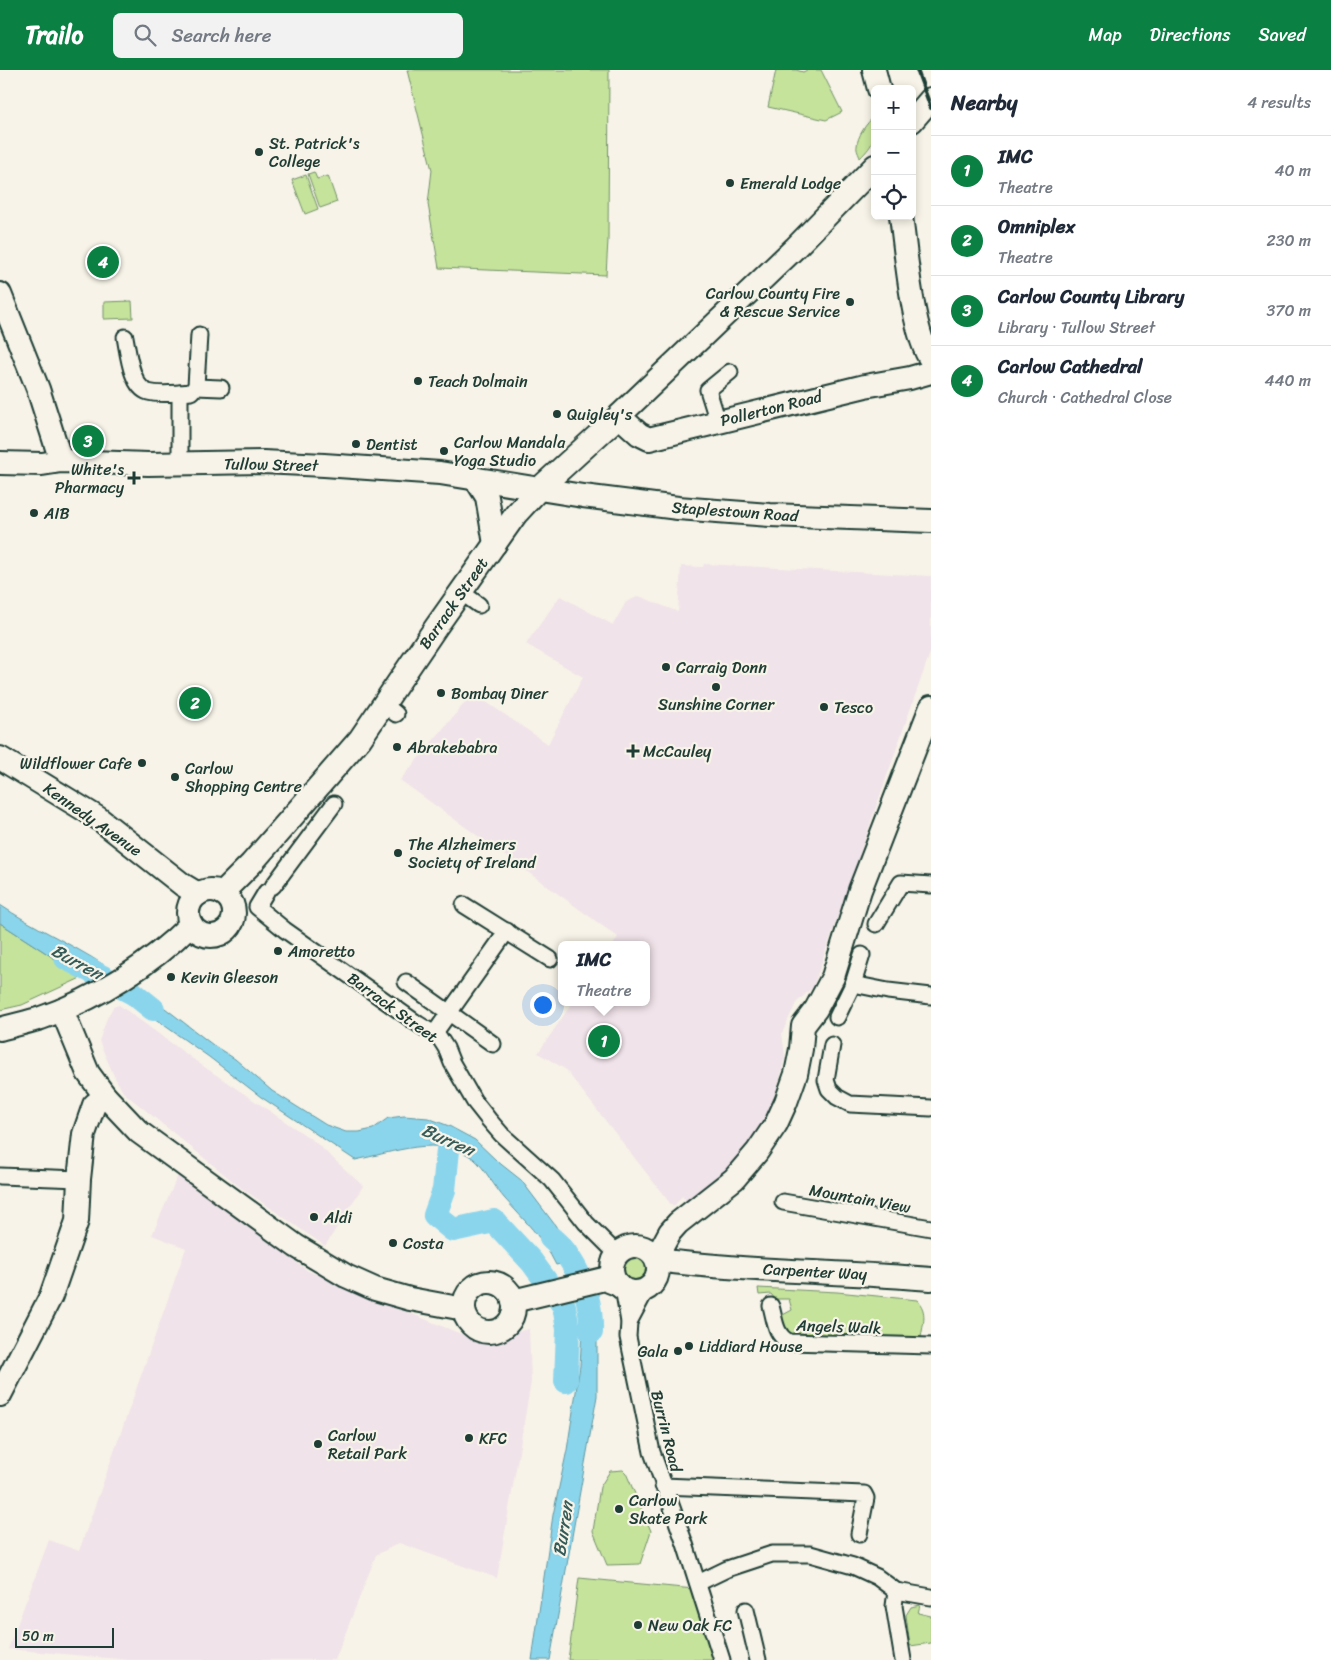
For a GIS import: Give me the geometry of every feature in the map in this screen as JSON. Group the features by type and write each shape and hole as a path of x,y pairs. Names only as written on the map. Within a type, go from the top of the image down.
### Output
{"main road":[{"path":"874,70 879,85"},
{"name":"Barrack Street","path":"229,891 360,739 390,709 461,592 516,514 540,488 619,416 795,248 871,170"},
{"path":"902,220 915,309 925,352 931,360"},
{"path":"0,294 38,389 61,461"},
{"name":"Pollerton Road","path":"619,416 638,434 649,438 856,388 931,372"},
{"name":"Tullow Street","path":"0,463 42,464 61,461 180,464 263,462 440,473 540,488"},
{"path":"475,478 487,497 495,544"},
{"name":"Staplestown Road","path":"540,488 583,496 678,508 770,515 931,521"},
{"path":"619,1270 670,1232 678,1223 734,1179 757,1152 776,1124 796,1074 803,1026 816,1009 833,977 860,890 931,707"},
{"name":"Kennedy Avenue","path":"0,758 98,818 190,913"},
{"path":"0,1029 62,1010 94,994 135,969 210,890 229,891 234,914 229,927 218,935 210,936 190,913"},
{"path":"62,1010 88,1073 105,1096 139,1132 296,1246 346,1276 375,1289 410,1299 464,1309"},
{"path":"0,1395 50,1296 77,1222 84,1134 94,1105 105,1096"},
{"path":"654,1271 670,1232"},
{"path":"518,1299 619,1270 651,1251 654,1271"},
{"name":"Carpenter Way","path":"619,1270 632,1292 654,1271 699,1266 931,1279"},
{"path":"497,1283 518,1299 512,1316 503,1328 496,1331 481,1331 475,1327 470,1323 464,1309 468,1294 481,1284 497,1283"}],"street":[{"path":"125,336 132,371 139,384 147,392 180,393 191,392 196,387 199,335"},
{"path":"718,422 708,390 730,372"},
{"path":"196,387 221,388"},
{"path":"180,393 180,464"},
{"path":"461,592 479,605"},
{"path":"296,812 316,830 334,804"},
{"name":"Barrack Street","path":"316,830 257,906 285,930 439,1037 474,1101 502,1135 552,1180 586,1223 619,1270"},
{"path":"876,924 901,883 931,885"},
{"path":"464,904 550,959"},
{"path":"434,1034 506,932"},
{"path":"837,1018 853,984 862,955"},
{"path":"406,982 493,1044"},
{"path":"853,984 888,991 931,996"},
{"path":"832,1046 826,1080 829,1090 837,1097 850,1104 931,1108"},
{"path":"0,1176 79,1179"},
{"name":"Mountain View","path":"783,1202 931,1228"},
{"name":"Burrin Road","path":"619,1270 629,1322 628,1337 652,1452 698,1583 722,1660"},
{"path":"629,1322 654,1271"},
{"name":"Angels Walk","path":"771,1306 778,1331 782,1338 789,1342 931,1346"},
{"path":"664,1486 864,1494 866,1498 859,1534"},
{"path":"698,1583 751,1560 772,1554 810,1554 853,1566 877,1577 896,1591 931,1597"},
{"path":"896,1591 894,1606 903,1660"},
{"path":"746,1610 758,1660"}],"shaded area":[{"path":"704,564 931,576 931,650 813,987 796,1003 782,1033 785,1057 779,1082 767,1115 749,1145 725,1178 690,1205 682,1196 673,1207 565,1069 538,1053 570,1006 650,1006 650,941 616,941 618,937 400,780 473,693 548,744 583,677 526,644 560,596 613,625 626,602 639,596 678,612 681,566 703,567"},
{"path":"119,1005 200,1064 314,1141 363,1186 325,1246 240,1187 123,1092 99,1041 113,1007"},
{"name":"Carlow Retail Park","path":"178,1175 308,1271 478,1341 529,1329 531,1382 497,1578 399,1543 376,1555 335,1660 130,1660 8,1649 49,1540 79,1551 186,1248 152,1235"}],"green space":[{"path":"407,70 609,70 606,275 439,268 428,204 432,170"},
{"path":"776,70 803,72 807,70 821,70 842,112 826,120 768,107"},
{"path":"871,119 871,144 860,158 857,142"},
{"path":"314,172 317,179 328,176 337,202 320,208 308,174"},
{"path":"306,175 318,209 305,214 292,180"},
{"path":"132,301 133,318 104,319 104,302"},
{"path":"0,923 83,977 22,1005 0,1010"},
{"path":"633,1257 646,1260 652,1269 650,1278 637,1285 633,1285 619,1274 621,1264"},
{"path":"758,1288 837,1292 917,1300 924,1313 921,1338 918,1340 796,1338 786,1333 781,1316 792,1310 789,1299 775,1299 771,1294 759,1295"},
{"name":"Carlow Skate Park","path":"623,1470 651,1531 640,1564 607,1565 593,1531 600,1487 610,1471"},
{"name":"New Oak FC","path":"579,1578 694,1589 714,1660 568,1660"},
{"path":"920,1605 918,1613 931,1616 931,1643 910,1646 906,1615 911,1607"}],"water":[{"path":"0,905 104,965 88,977 83,977 0,923"},
{"path":"135,985 213,1045 235,1059 272,1091 326,1125 346,1132 359,1132 373,1129 388,1118 404,1116 428,1118 449,1126 475,1140 521,1180 555,1225 577,1260 556,1265 539,1238 501,1194 482,1167 474,1159 461,1151 446,1147 416,1147 355,1160 261,1097 144,1011 137,1003 119,994"},
{"path":"594,1299 597,1309 597,1396 550,1660 532,1660 553,1515 567,1450 580,1366 582,1330 579,1302"}],"waterway":[{"name":"Burren","path":"66,958 133,993 153,1009"},
{"path":"449,1140 444,1190 435,1215 453,1230 494,1221 532,1262 564,1306 568,1329 566,1381"},
{"name":"Burren","path":"551,1238 565,1252 582,1282 590,1312 591,1332"}],"railway":[{"path":"917,70 931,108"}],"place":[{"name":"St. Patrick's College","path":"259,152"},
{"name":"Emerald Lodge","path":"730,183"},
{"name":"Carlow Cathedral","path":"103,262"},
{"name":"Carlow County Fire & Rescue Service","path":"850,302"},
{"name":"Teach Dolmain","path":"418,381"},
{"name":"Quigley's","path":"557,414"},
{"name":"Carlow County Library","path":"88,441"},
{"name":"Dentist","path":"356,444"},
{"name":"Carlow Mandala Yoga Studio","path":"444,451"},
{"name":"White's Pharmacy","path":"134,478"},
{"name":"AIB","path":"34,513"},
{"name":"Carraig Donn","path":"666,667"},
{"name":"Sunshine Corner","path":"716,687"},
{"name":"Bombay Diner","path":"441,693"},
{"name":"Omniplex","path":"195,703"},
{"name":"Tesco","path":"824,707"},
{"name":"Abrakebabra","path":"397,747"},
{"name":"McCauley","path":"633,751"},
{"name":"Wildflower Cafe","path":"142,763"},
{"name":"Carlow Shopping Centre","path":"175,777"},
{"name":"The Alzheimers Society of Ireland","path":"398,853"},
{"name":"Amoretto","path":"278,951"},
{"name":"Kevin Gleeson","path":"171,977"},
{"name":"IMC","path":"604,1041"},
{"name":"Aldi","path":"314,1217"},
{"name":"Costa","path":"393,1243"},
{"name":"Liddiard House","path":"689,1346"},
{"name":"Gala","path":"678,1351"},
{"name":"KFC","path":"469,1438"},
{"name":"Carlow Retail Park","path":"318,1444"},
{"name":"Carlow Skate Park","path":"619,1509"},
{"name":"New Oak FC","path":"638,1625"}]}
